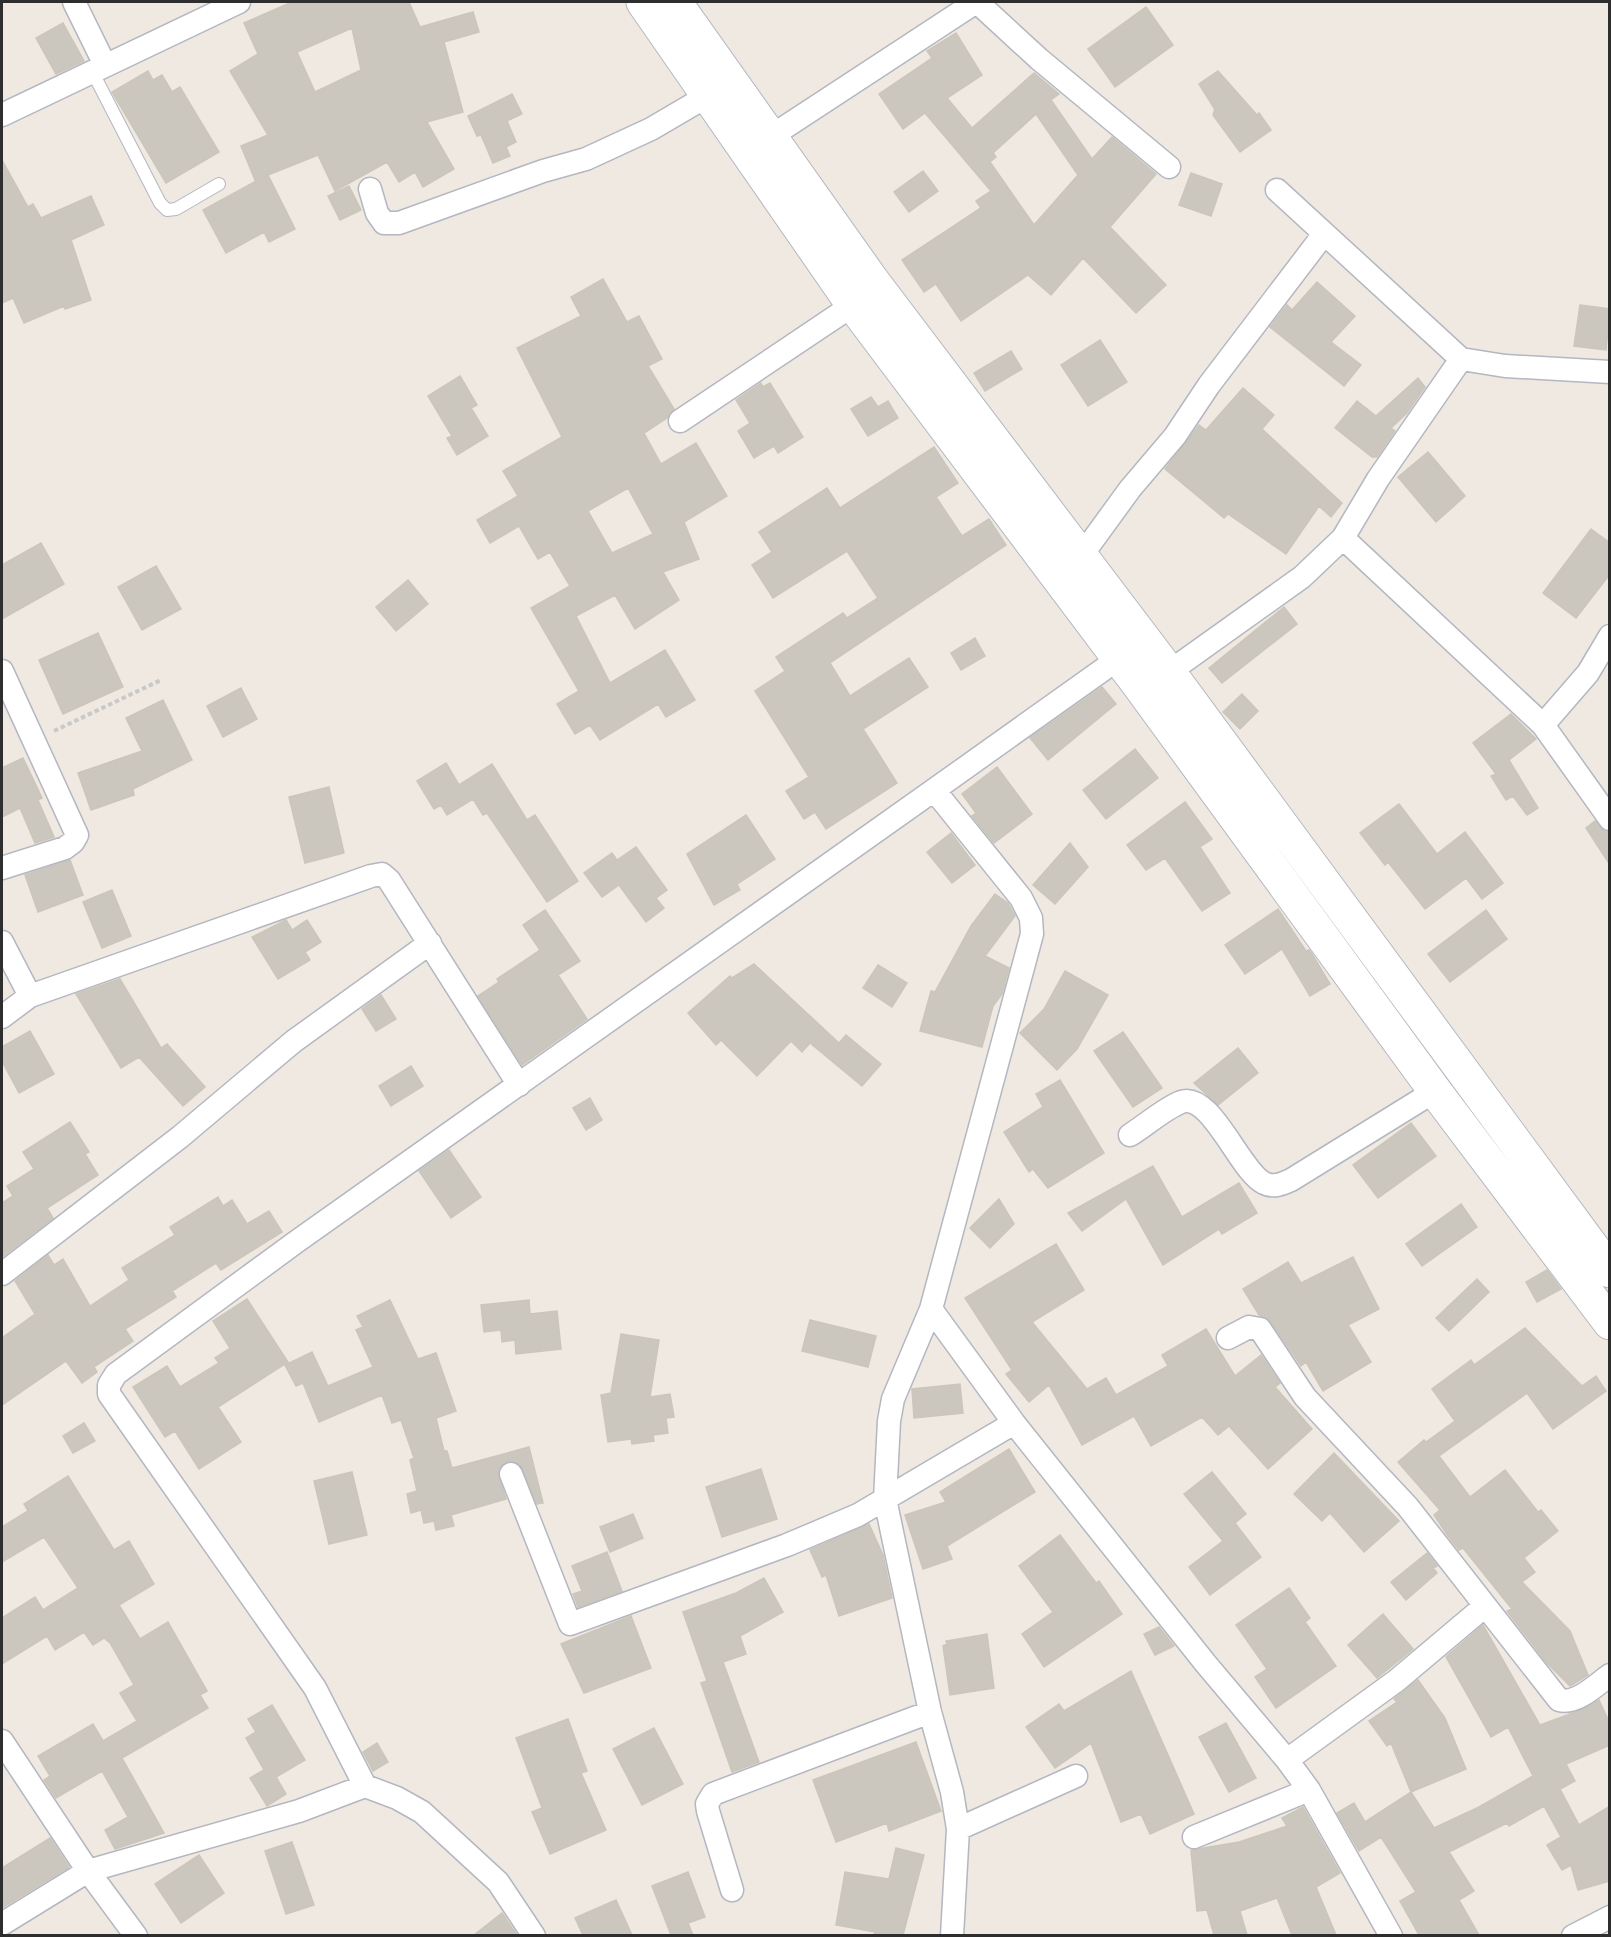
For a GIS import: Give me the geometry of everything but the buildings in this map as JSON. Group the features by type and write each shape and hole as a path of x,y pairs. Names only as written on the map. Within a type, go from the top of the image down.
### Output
{"street":[{"path":"74,2 99,68"},
{"path":"2,115 239,2"},
{"path":"643,2 854,305 1118,659 1435,1091 1610,1323"},
{"path":"675,2 872,280 1082,555 1610,1270"},
{"path":"770,136 977,2 1039,58 1169,167"},
{"path":"370,189 377,213 384,223 399,223 543,171 586,159 651,129 709,95"},
{"path":"1277,190 1461,359 1505,366 1610,372"},
{"path":"1082,555 1130,489 1175,436 1209,385 1324,234"},
{"path":"680,421 854,305"},
{"path":"1169,672 1302,577 1343,538 1378,479 1461,359"},
{"path":"1343,538 1543,724 1610,819"},
{"path":"1543,724 1588,674 1610,636"},
{"path":"365,1786 315,1688 109,1394 110,1385 116,1374 286,1249 1118,659"},
{"path":"2,671 77,835 73,842 65,848 2,868"},
{"path":"934,790 1021,898 1031,918 1032,934 931,1309 893,1398 889,1421 885,1499 930,1712 952,1792 958,1829 952,1935"},
{"path":"2,1017 30,996 370,876 382,874 389,880 430,943 519,1085"},
{"path":"2,942 30,996"},
{"path":"2,1274 180,1137 294,1041 430,943"},
{"path":"1130,1135 1182,1101 1193,1102 1205,1109 1253,1174 1264,1183 1277,1186 1291,1180 1435,1091"},
{"path":"931,1309 1014,1423 1206,1664 1287,1760 1309,1791 1391,1935"},
{"path":"1228,1338 1249,1327 1260,1329 1305,1397 1408,1507 1559,1700 1566,1702 1576,1698 1610,1676"},
{"path":"511,1474 570,1624 788,1545 858,1515 1014,1423"},
{"path":"1287,1760 1396,1681 1485,1606"},
{"path":"732,1890 708,1811 707,1804 713,1794 930,1712"},
{"path":"2,1741 88,1870 136,1935"},
{"path":"958,1829 1076,1776"},
{"path":"2,1924 88,1870 299,1811 365,1786 397,1798 422,1812 498,1882 534,1935"},
{"path":"1194,1837 1309,1791"},
{"path":"1574,1935 1610,1917"}],"lane":[{"path":"99,68 160,203 167,210 176,209 219,184"}],"path":[{"path":"35,741 161,680"}]}
